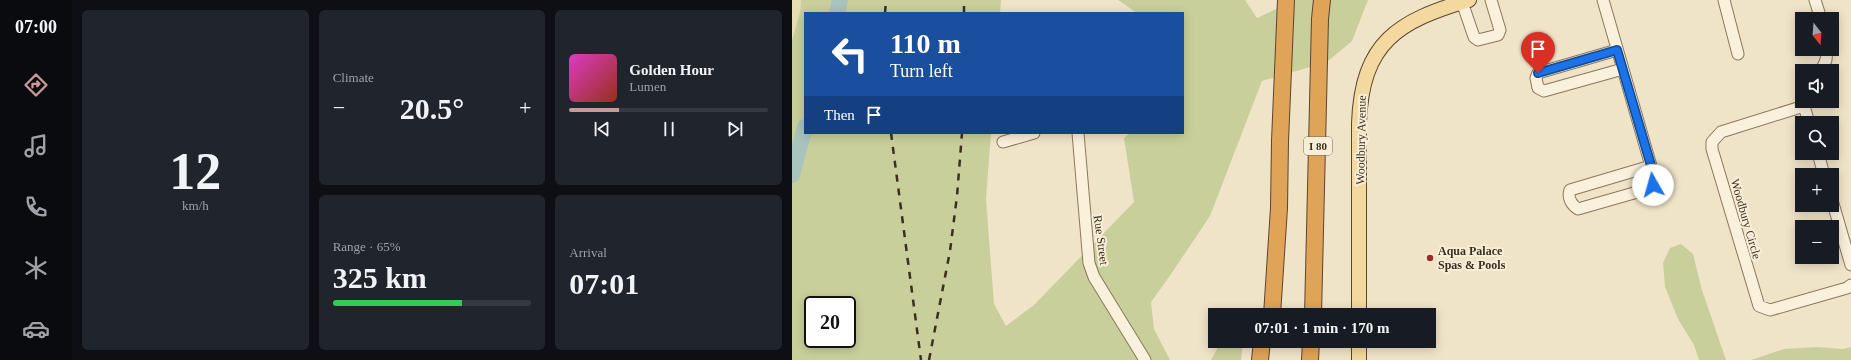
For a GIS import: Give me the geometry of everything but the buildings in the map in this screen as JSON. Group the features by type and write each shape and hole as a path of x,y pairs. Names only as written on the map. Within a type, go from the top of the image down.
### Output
{"highway":[{"path":"1272,308 1286,0"},
{"name":"I 80","path":"1314,308 1320,19 1322,0"},
{"path":"1267,308 1278,208"},
{"path":"1260,360 1261,348"},
{"path":"1269,360 1270,348"},
{"path":"1310,360 1311,348"},
{"path":"1316,348 1317,360"}],"main road":[{"name":"Woodbury Avenue","path":"1359,308 1359,123 1360,100 1364,81 1383,46 1402,27 1425,15 1466,1"},
{"path":"1359,348 1359,360"}],"street":[{"path":"1466,1 1474,37 1478,40 1498,35 1500,30 1491,0"},
{"path":"1602,0 1655,179 1653,185 1648,188 1578,209 1572,205 1569,194 1570,190 1651,166"},
{"path":"1724,0 1738,54"},
{"path":"1815,0 1819,12"},
{"path":"1617,50 1538,73 1536,78 1538,88 1544,91 1623,69"},
{"name":"Woodbury Circle","path":"1795,106 1721,132 1712,142 1712,149 1759,306 1770,310 1847,288 1851,285"},
{"path":"1003,142 1031,134"},
{"name":"Rue Street","path":"1078,134 1089,262 1094,277 1145,360"},
{"path":"1836,212 1851,265"}],"shaded area":[{"path":"792,0 801,0 800,13 792,40"}],"green space":[{"path":"801,0 1001,0 1000,12 804,12 804,134 991,134 986,199 994,304 1006,326 1034,305 1134,202 1124,138 1129,134 1184,134 1184,12 1136,12 1118,0 1245,0 1257,18 1295,0 1368,0 1352,41 1327,62 1262,81 1210,216 1151,302 1154,329 1170,360 792,360 792,40 800,13"},
{"path":"1681,244 1693,254 1702,290 1726,360 1699,360 1694,345 1678,319 1665,287 1663,263 1670,248"},
{"path":"1817,347 1843,349 1851,347 1851,360 1751,360 1784,349"},
{"path":"1218,348 1242,348 1241,360 1211,360"}],"waterway":[{"path":"837,12 840,0"},
{"path":"792,175 804,131"}],"railway":[{"path":"885,12 886,0"},
{"path":"964,0 964,12"},
{"path":"891,134 921,360"},
{"path":"929,360 950,251 957,196 962,134"}],"place":[{"name":"Aqua Palace Spas & Pools","path":"1430,258"}],"route":[{"path":"1538,73 1617,50 1655,179 1653,185"}]}
